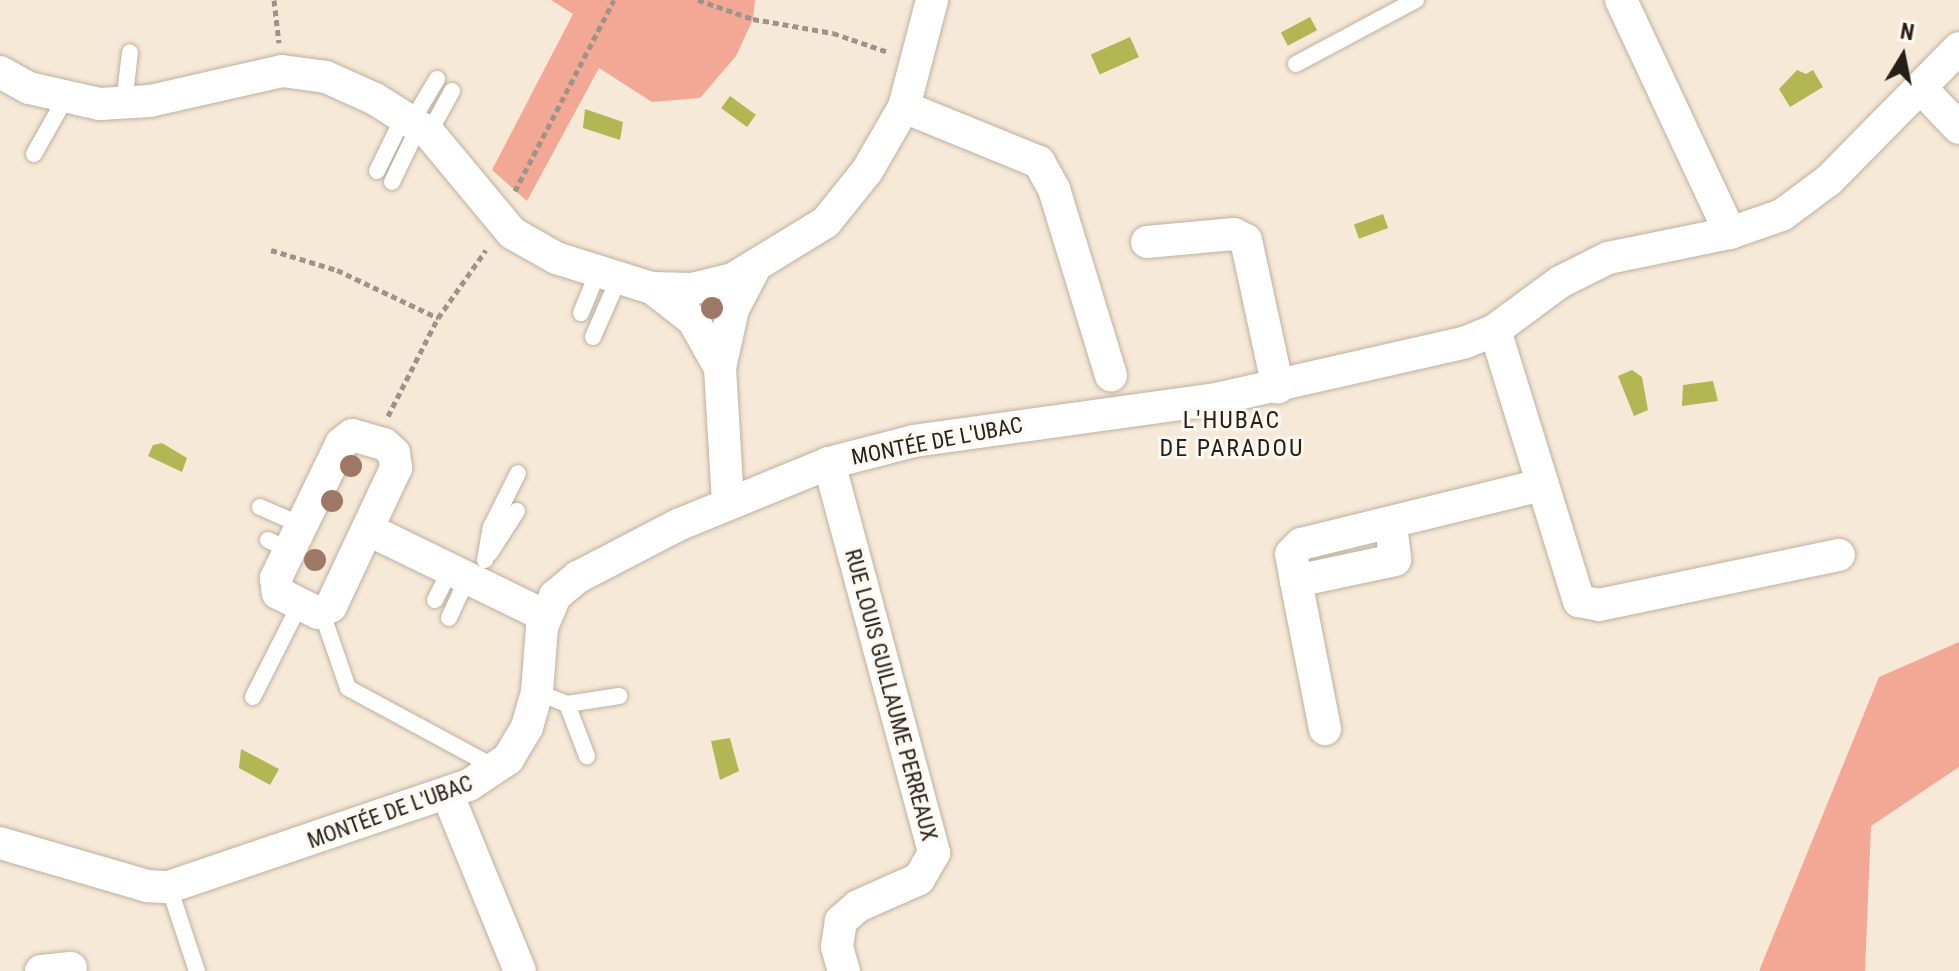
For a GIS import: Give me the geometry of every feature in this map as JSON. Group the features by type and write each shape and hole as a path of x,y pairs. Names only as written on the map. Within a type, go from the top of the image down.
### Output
{"street":[{"path":"0,72 65,99 124,103 282,71 344,83 416,124 500,224 542,252 608,277 652,288 706,287 753,271 805,239 839,210 904,107 919,63 932,0"},
{"path":"1621,0 1730,233"},
{"name":"MONTÉE DE L'UBAC","path":"0,843 147,886 169,887 447,793 498,769 527,727 537,692 545,616 555,596 578,577 728,502 829,463 990,428 1278,388 1431,352 1495,330 1560,282 1608,258 1730,233 1768,221 1800,203 1959,48"},
{"path":"1921,88 1959,128"},
{"path":"904,107 1039,162 1054,189 1111,376"},
{"path":"1147,242 1234,234 1246,240 1278,388"},
{"path":"728,502 720,368 728,323 753,271"},
{"path":"652,288 698,326 720,368"},
{"path":"1495,330 1575,596 1585,605 1839,555"},
{"path":"364,430 391,450 397,464 369,530 331,606 311,609 274,586 286,538 322,457 364,430"},
{"name":"RUE LOUIS GUILLAUME PERREAUX","path":"829,463 934,853 919,879 858,906 841,921 837,947 844,971"},
{"path":"1325,729 1296,581 1395,560 1391,525 1542,485"},
{"path":"369,530 469,573 545,616"},
{"path":"447,793 520,971"}],"lane":[{"path":"1296,64 1416,0"},
{"path":"124,103 130,52"},
{"path":"392,182 437,79"},
{"path":"377,171 416,124 452,91"},
{"path":"34,154 65,99"},
{"path":"581,313 608,277"},
{"path":"593,337 608,277"},
{"path":"449,618 518,473"},
{"path":"260,507 286,538"},
{"path":"435,600 469,573 517,511"},
{"path":"253,697 311,609"},
{"path":"311,609 348,688 498,769"},
{"path":"537,692 567,704 619,696"},
{"path":"567,704 587,756"},
{"path":"169,887 197,971"}],"path":[{"path":"274,0 282,71"},
{"path":"364,430 500,224 614,0"},
{"path":"698,0 753,19 833,33 919,63"},
{"path":"271,250 337,270 438,318"}],"shaded area":[{"path":"551,0 755,0 753,19 736,56 700,98 652,102 599,68 527,201 492,170 573,14"},
{"path":"1310,17 1317,30 1288,46 1281,32"},
{"path":"1130,37 1139,57 1100,75 1091,54"},
{"path":"1797,70 1806,74 1813,70 1823,87 1790,107 1779,89"},
{"path":"730,96 756,115 747,127 721,108"},
{"path":"585,109 623,122 620,140 583,128"},
{"path":"1383,214 1388,228 1359,239 1354,225"},
{"path":"1632,370 1642,377 1648,410 1634,416 1618,376"},
{"path":"1713,381 1718,401 1682,406 1683,385"},
{"path":"162,443 187,458 182,472 148,456 153,445"},
{"path":"1959,642 1959,767 1871,826 1865,971 1759,971 1879,677"},
{"path":"730,738 739,771 720,780 711,741"},
{"path":"241,749 279,769 270,785 239,768"}],"district":[{"name":"L'HUBAC DE PARADOU","path":"1232,435"}]}
